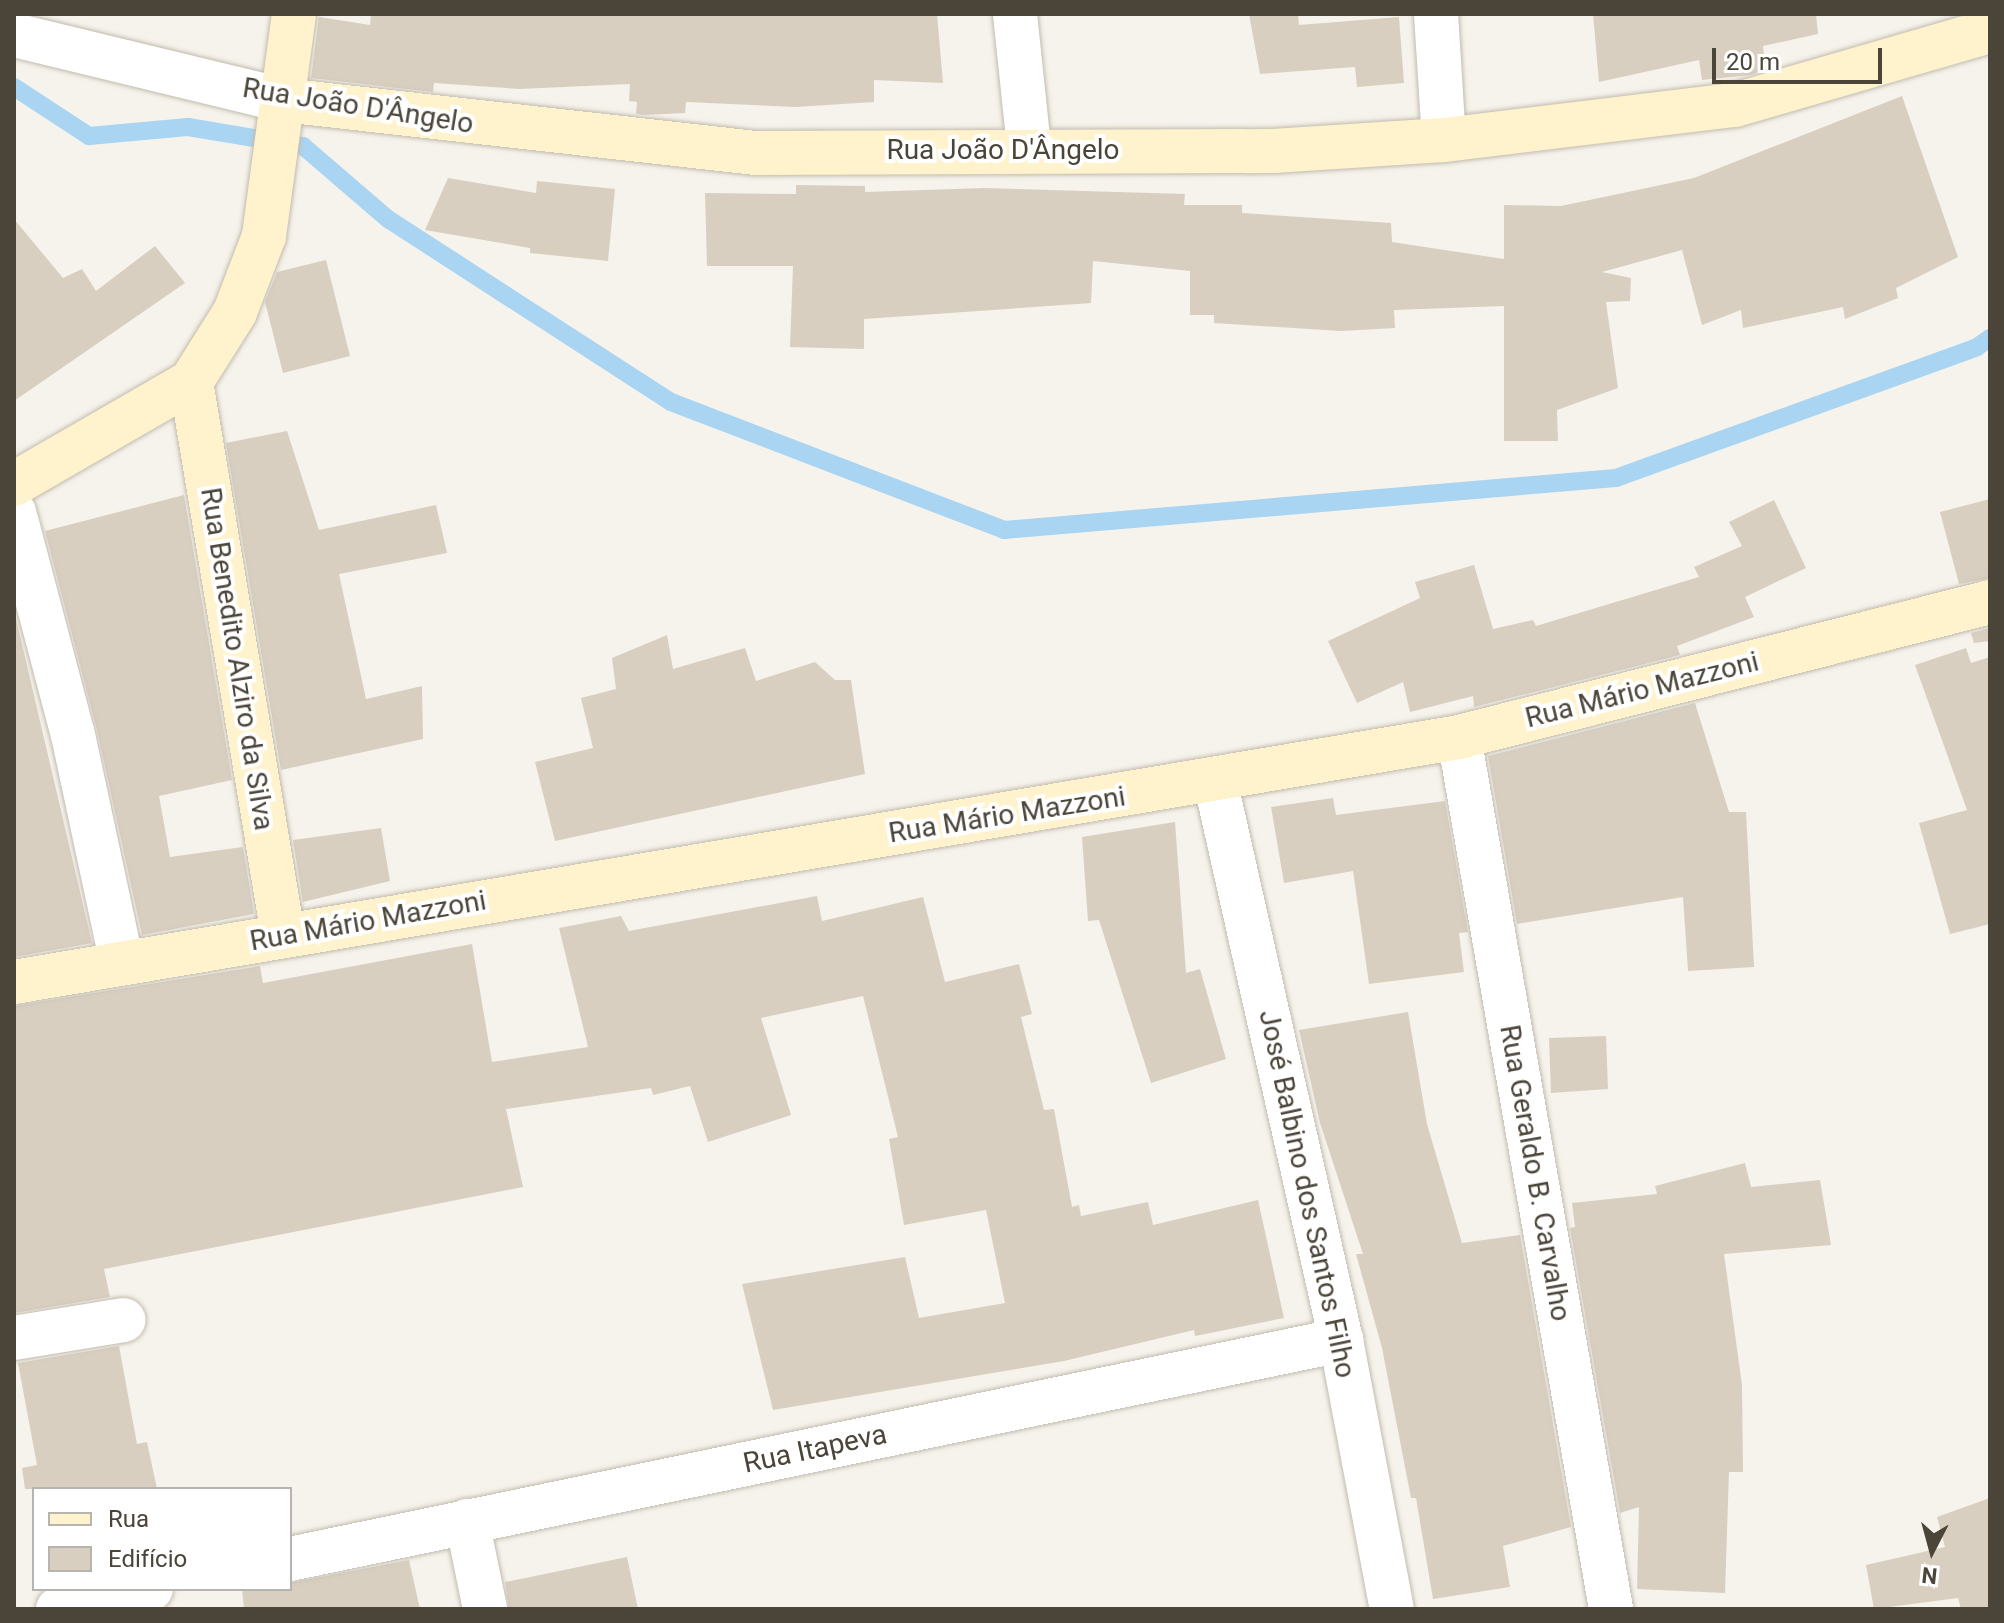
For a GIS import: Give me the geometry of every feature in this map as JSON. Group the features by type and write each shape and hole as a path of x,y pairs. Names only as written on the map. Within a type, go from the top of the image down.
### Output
{"street":[{"path":"14,484 191,382 235,312 264,236 294,14"},
{"path":"1015,14 1029,148"},
{"path":"1436,14 1444,140"},
{"name":"Rua João D'Ângelo","path":"14,35 282,110 756,153 1029,148 1273,151 1444,140 1735,105 1990,31"},
{"name":"Rua Benedito Alziro da Silva","path":"191,382 283,935"},
{"path":"14,512 73,735 122,963"},
{"name":"Rua Mário Mazzoni","path":"14,982 1459,737 1990,602"},
{"name":"Rua Geraldo B. Carvalho","path":"1459,737 1611,1609"},
{"name":"José Balbino dos Santos Filho","path":"1215,780 1341,1340 1392,1609"},
{"path":"14,1338 124,1320"},
{"name":"Rua Itapeva","path":"292,1559 1341,1340"},
{"path":"467,1521 485,1609"},
{"path":"58,1609 142,1591"}],"building":[{"path":"371,14 937,14 943,83 874,80 874,102 795,107 686,102 685,113 644,115 636,114 637,102 629,101 630,84 519,89 434,83 433,92 311,78 319,17 370,25"},
{"path":"1249,14 1298,14 1299,25 1399,17 1404,83 1357,87 1355,67 1260,74"},
{"path":"1593,14 1816,14 1818,34 1763,46 1766,70 1750,75 1702,80 1699,60 1599,82"},
{"path":"1902,96 1958,257 1896,288 1898,298 1845,319 1843,307 1743,328 1741,310 1702,325 1682,250 1602,272 1631,278 1630,301 1606,302 1618,388 1557,410 1558,441 1504,441 1504,306 1394,310 1395,328 1341,331 1214,323 1214,315 1190,315 1190,271 1093,261 1091,303 864,319 864,349 790,347 793,266 707,266 705,193 796,194 796,185 865,186 865,192 984,188 1185,194 1184,205 1242,205 1242,213 1391,223 1392,242 1504,259 1504,205 1561,206 1694,178"},
{"path":"448,178 536,193 537,181 615,189 608,261 530,253 530,248 425,230"},
{"path":"14,219 63,278 82,269 96,291 155,246 185,283 14,401"},
{"path":"326,260 350,356 283,373 265,302 277,272"},
{"path":"287,431 319,530 436,505 447,553 339,574 366,699 422,686 423,739 281,770 226,443"},
{"path":"184,495 232,780 159,796 170,857 243,847 254,914 142,935 97,730 45,531"},
{"path":"1990,499 1990,578 1959,584 1940,512"},
{"path":"1774,500 1806,568 1745,597 1754,617 1677,646 1680,655 1474,707 1473,696 1410,712 1403,682 1357,703 1328,641 1420,598 1415,582 1474,565 1493,629 1533,620 1536,626 1699,577 1694,567 1742,546 1729,522"},
{"path":"14,610 92,943 14,957"},
{"path":"1990,628 1990,641 1974,643 1971,633"},
{"path":"667,635 673,669 745,648 756,681 815,662 835,680 851,680 865,774 555,841 535,762 593,748 581,698 616,689 612,658"},
{"path":"1966,648 1971,663 1990,657 1990,924 1950,934 1919,823 1967,810 1915,665"},
{"path":"1695,703 1729,812 1746,812 1754,967 1688,971 1683,897 1517,924 1488,756"},
{"path":"1333,798 1336,815 1445,801 1468,932 1459,933 1464,972 1369,984 1353,871 1284,883 1271,807"},
{"path":"1175,822 1186,973 1200,969 1226,1059 1151,1083 1099,920 1088,921 1082,837"},
{"path":"381,828 390,881 303,902 293,840"},
{"path":"817,896 822,921 923,897 945,982 1019,964 1032,1014 1021,1017 1044,1110 1054,1109 1072,1207 1079,1205 1081,1216 1148,1202 1153,1225 1258,1200 1284,1318 1195,1336 1194,1330 1064,1361 773,1410 742,1284 905,1257 919,1318 1005,1303 986,1210 904,1225 889,1139 898,1137 863,996 761,1018 791,1115 708,1142 690,1086 653,1095 651,1088 506,1109 523,1187 104,1269 110,1297 14,1313 14,1006 260,966 263,983 472,944 492,1062 588,1047 559,928 621,916 629,931"},
{"path":"1408,1012 1427,1124 1462,1243 1520,1235 1571,1527 1503,1546 1510,1587 1433,1599 1416,1498 1411,1498 1382,1348 1356,1254 1363,1254 1320,1123 1299,1030"},
{"path":"1606,1036 1608,1089 1551,1093 1549,1038"},
{"path":"1745,1163 1751,1187 1820,1180 1831,1245 1724,1254 1742,1385 1743,1472 1729,1472 1725,1593 1637,1589 1639,1507 1620,1513 1570,1228 1575,1227 1572,1203 1657,1194 1655,1186"},
{"path":"119,1346 137,1444 147,1442 157,1487 25,1489 22,1468 37,1465 18,1363"},
{"path":"1990,1498 1990,1609 1961,1609 1958,1598 1874,1609 1866,1565 1945,1547 1937,1517"},
{"path":"627,1557 638,1609 509,1609 505,1582"},
{"path":"409,1560 420,1609 244,1609 242,1591 292,1591 292,1583"}],"waterway":[{"path":"14,87 89,136 188,127 303,146 388,219 671,402 1004,530 1616,478 1977,347 1990,338"}]}
